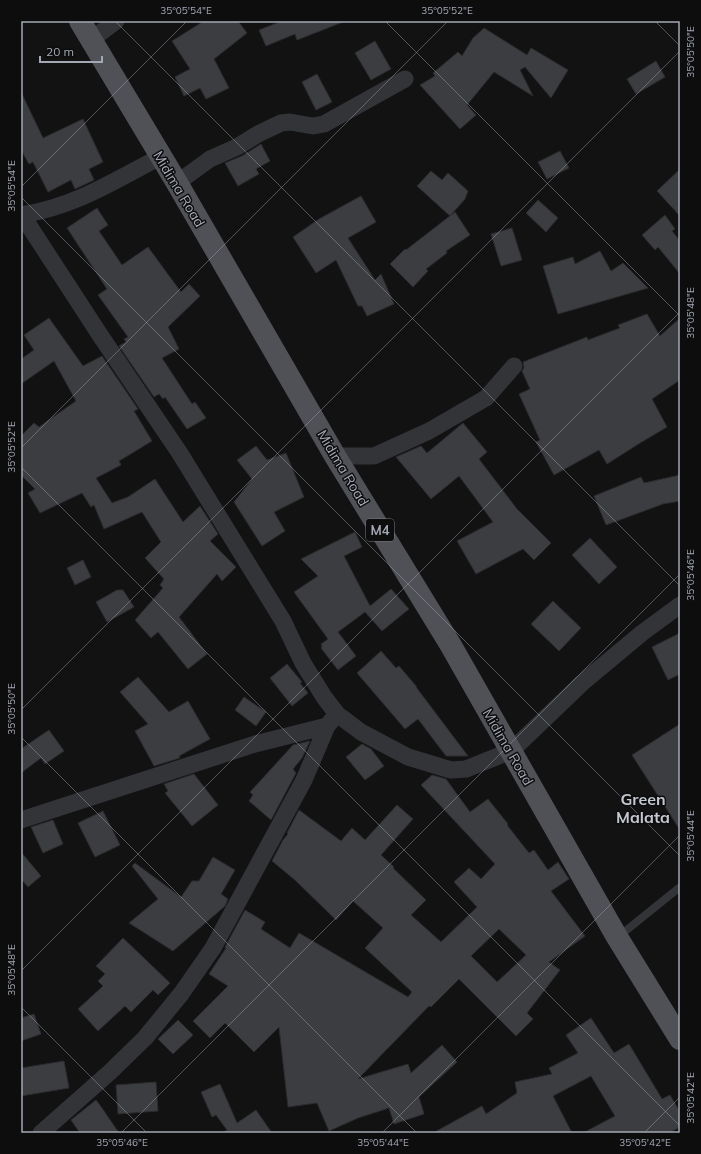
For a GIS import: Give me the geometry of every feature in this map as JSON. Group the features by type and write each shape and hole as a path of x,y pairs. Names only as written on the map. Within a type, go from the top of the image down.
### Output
{"main road":[{"name":"Midima Road","path":"80,21 160,157 177,183 335,456 450,644 617,938 680,1039"}],"street":[{"path":"91,40 116,21"},
{"path":"177,183 210,159 237,147 281,123 290,122 313,126 324,124 405,79"},
{"path":"41,1133 110,1072 145,1038 181,994 213,948 256,866 304,780 332,720 324,697 303,663 283,621 179,452 100,335 22,215 58,207 98,190 160,157"},
{"path":"335,456 374,456 429,431 486,398 514,366"},
{"path":"21,820 332,720 361,732 408,756 451,770 466,769 511,752 582,683 642,633 680,605"}],"lane":[{"path":"617,938 680,887"}],"building":[{"path":"204,21 238,21 247,33 214,59 229,88 206,99 200,88 184,96 175,77 190,69 172,41"},
{"path":"282,21 343,22 297,40 295,34 266,46 259,30"},
{"path":"484,28 527,55 531,48 568,70 551,98 525,67 520,70 533,96 494,72 467,105 476,115 460,129 420,85 435,76 433,73 458,52 462,56 473,38"},
{"path":"375,41 391,69 371,80 355,53"},
{"path":"656,61 665,77 636,94 627,79"},
{"path":"317,74 332,102 316,110 302,82"},
{"path":"21,92 43,138 83,119 103,162 89,169 94,180 75,189 71,180 48,192 33,162 29,164 21,150"},
{"path":"261,144 270,161 256,169 259,174 238,186 225,163 242,156"},
{"path":"560,151 569,168 547,179 538,162"},
{"path":"680,169 680,216 657,191"},
{"path":"431,171 442,180 448,173 468,191 465,199 450,216 417,186"},
{"path":"361,196 376,222 348,238 375,280 381,274 394,304 367,316 362,306 358,306 336,260 316,273 293,237 319,219"},
{"path":"538,200 558,218 546,232 526,213"},
{"path":"97,208 108,225 99,231 122,265 148,247 181,292 189,284 200,296 168,327 179,349 162,358 192,404 195,402 206,418 187,429 165,397 163,399 159,394 154,397 119,346 126,342 124,339 128,337 98,295 107,289 67,228"},
{"path":"455,212 470,235 446,251 447,253 426,269 428,271 413,287 390,264 405,249 406,250"},
{"path":"665,215 675,229 672,231 680,241 680,274 658,247 655,250 642,235"},
{"path":"512,228 522,260 501,266 491,234"},
{"path":"600,251 611,271 623,263 648,288 558,314 543,266 573,257 575,264"},
{"path":"647,314 660,336 680,318 680,380 652,399 667,427 607,464 599,450 554,475 536,442 540,440 519,394 530,389 522,371 524,368 523,362 587,337 588,340 620,328 618,325"},
{"path":"49,318 83,366 102,356 138,409 134,411 152,441 119,461 121,465 96,478 112,503 128,497 155,479 183,522 200,506 218,534 210,541 236,567 222,581 217,574 179,617 207,654 188,669 158,632 151,638 135,620 163,588 160,585 164,579 145,558 161,542 142,512 104,529 94,505 91,507 82,493 40,513 28,493 35,489 21,475 21,436 34,423 39,427 76,401 54,361 21,384 21,359 34,350 24,335"},
{"path":"463,423 487,452 479,459 517,509 551,543 534,560 523,549 476,574 457,541 493,522 459,476 431,499 396,457 421,446 427,453"},
{"path":"256,446 267,460 286,453 304,497 274,512 285,531 262,546 234,502 252,479 237,460"},
{"path":"680,475 680,501 663,504 606,525 594,496 641,477 644,483"},
{"path":"355,532 362,547 344,556 370,606 391,589 409,609 382,631 365,612 338,632 356,656 338,670 321,648 321,644 328,639 294,592 318,576 301,559"},
{"path":"590,538 617,567 599,584 572,555"},
{"path":"83,560 91,577 75,585 67,568"},
{"path":"117,590 123,590 134,607 107,622 96,602"},
{"path":"553,601 581,628 559,651 531,624"},
{"path":"680,633 680,674 668,680 652,647"},
{"path":"381,651 396,668 399,666 417,687 468,756 446,756 418,719 405,729 357,673"},
{"path":"287,664 302,682 300,683 308,693 292,706 270,678"},
{"path":"138,677 169,712 188,701 210,739 179,756 180,758 154,766 135,731 148,724 120,692"},
{"path":"244,697 266,712 256,726 235,710"},
{"path":"680,724 680,830 632,755"},
{"path":"49,730 64,751 45,764 41,758 21,773 21,749"},
{"path":"310,741 302,758 293,769 296,773 271,820 249,801 253,795 250,792 293,745"},
{"path":"362,744 371,749 384,766 365,780 346,757"},
{"path":"194,774 218,805 192,826 165,793 168,791 164,784"},
{"path":"432,775 446,779 470,812 488,799 529,853 534,850 548,870 558,862 569,879 551,891 585,936 549,962 560,970 527,1013 533,1019 516,1036 459,979 431,1007 429,1006 358,1079 408,1064 411,1073 442,1045 457,1062 419,1097 424,1114 394,1124 389,1108 358,1118 329,1131 317,1103 288,1107 279,1027 254,1052 225,1023 210,1038 193,1021 228,986 209,974 226,948 225,947 245,910 265,922 261,929 290,948 299,933 408,997 412,992 365,948 383,928 353,901 336,920 295,880 272,861 283,840 288,834 287,833 299,810 341,841 352,828 365,840 397,805 413,819 381,855 426,900 411,915 441,942 477,907 454,882 469,868 481,879 495,864 421,785","holes":["499,929 526,955 497,982 471,956"]},
{"path":"103,811 120,845 95,857 78,823"},
{"path":"53,820 63,844 43,853 31,827"},
{"path":"21,852 41,876 28,887 21,879"},
{"path":"213,857 235,870 221,894 228,899 225,906 173,951 129,923 158,899 132,866 135,863 181,897 192,881 199,881"},
{"path":"123,938 170,983 158,995 153,990 131,1012 125,1006 98,1031 78,1009 103,986 98,981 105,974 96,966"},
{"path":"34,1014 41,1034 21,1041 21,1018"},
{"path":"591,1018 614,1053 629,1044 662,1099 670,1095 680,1112 680,1127 669,1133 583,1133 615,1116 591,1076 553,1096 572,1133 433,1133 482,1106 486,1114 517,1093 515,1082 552,1074 549,1068 578,1053 566,1035"},
{"path":"178,1020 193,1035 173,1054 158,1039"},
{"path":"64,1061 69,1088 21,1096 21,1068"},
{"path":"156,1082 158,1111 118,1114 116,1085"},
{"path":"220,1084 237,1123 256,1110 272,1133 222,1133 227,1130 216,1115 212,1117 201,1092"},
{"path":"96,1100 119,1133 80,1133 71,1120"}],"district":[{"name":"Green Malata","path":"643,808"}]}
